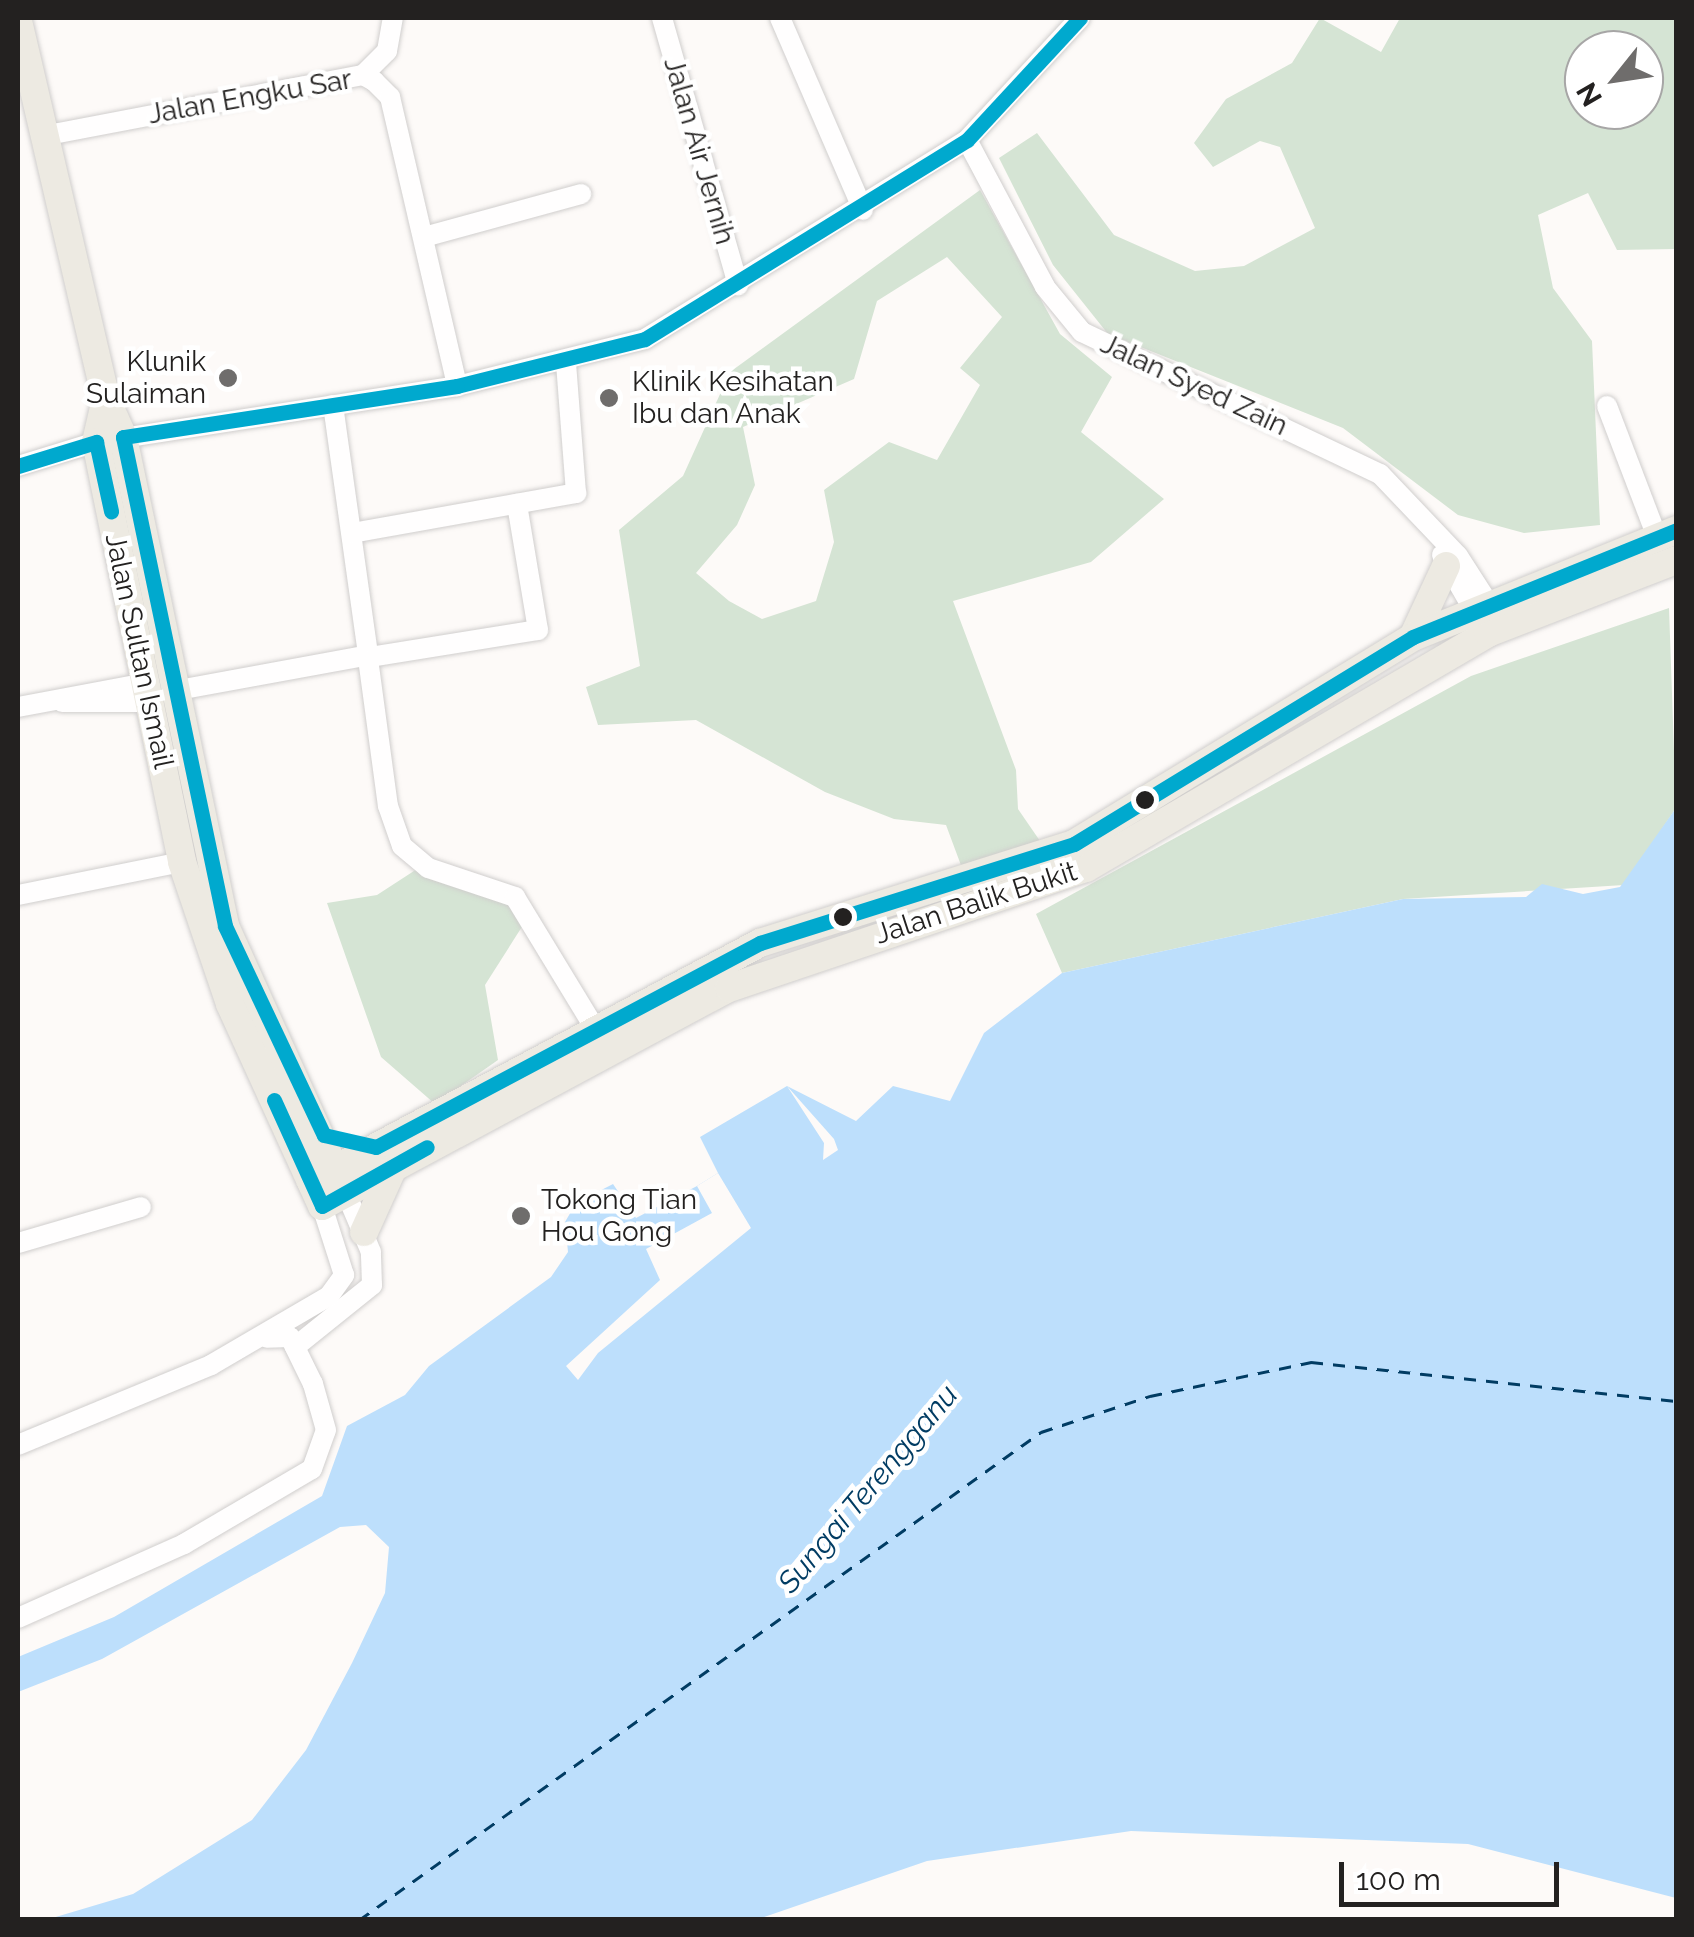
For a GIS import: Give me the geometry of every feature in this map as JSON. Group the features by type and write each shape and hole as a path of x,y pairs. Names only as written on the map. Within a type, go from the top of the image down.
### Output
{"main road":[{"path":"34,71 36,18"},
{"name":"Jalan Sultan Ismail","path":"18,21 34,71 106,399 182,862 230,1004 328,1187"},
{"name":"Jalan Balik Bukit","path":"328,1187 600,1037 760,943 1074,844 1414,637 1479,603 1667,534"},
{"name":"Jalan Balik Bukit","path":"600,1037 770,970 1086,868 1496,629 1676,560"},
{"path":"1414,637 1446,566"},
{"name":"Jalan Sultan Ismail","path":"156,692 224,926 314,1126 328,1187"},
{"path":"314,1126 386,1156 364,1232"}],"street":[{"path":"363,74 386,50 392,18"},
{"name":"Jalan Air Jernih","path":"662,18 738,285"},
{"name":"Jalan Air Jernih","path":"18,466 110,439 457,386 566,363 646,340 863,210 968,140 1080,18"},
{"path":"788,20 863,210"},
{"name":"Jalan Engku Sar","path":"48,135 363,74 390,97 457,386"},
{"name":"Jalan Syed Zain","path":"968,140 1045,287 1082,332 1380,474 1435,534 1479,603"},
{"path":"424,237 581,194"},
{"path":"352,533 576,493 566,363"},
{"path":"334,404 388,806 402,846 428,868 515,898 600,1037"},
{"path":"1607,406 1667,534"},
{"path":"18,707 156,692 538,630 517,504"},
{"path":"1435,534 1446,566 1496,629"},
{"path":"18,895 182,862"},
{"path":"295,1347 372,1285 364,1232 328,1187"},
{"path":"18,1445 118,1410 267,1338 344,1276 328,1187"},
{"path":"18,1244 142,1208"},
{"path":"18,1618 184,1544 312,1469 326,1430 295,1347 285,1334 267,1338"}],"green space":[{"path":"1320,18 1381,52 1400,18 1676,18 1676,249 1617,250 1588,193 1538,215 1553,288 1592,341 1600,525 1524,533 1458,515 1343,428 1108,334 1053,265 999,158 1037,133 1114,235 1195,271 1244,266 1315,228 1280,147 1260,141 1213,167 1194,143 1226,99 1292,63"},
{"path":"980,190 1060,334 1112,377 1081,432 1164,499 1091,562 953,601 1016,770 1018,809 1040,841 962,868 946,825 894,819 825,792 696,720 598,725 586,687 640,666 619,530 683,476 730,372","holes":["947,257 1002,317 960,368 980,385 937,460 889,442 824,490 834,542 816,601 762,619 729,601 696,573 737,525 755,485 743,427 854,379 877,301"]},
{"path":"1669,608 1676,808 1624,885 1403,899 1062,973 1036,914 1471,676"},
{"path":"417,869 505,896 525,922 485,985 498,1060 435,1104 381,1057 327,903 377,895"}],"water":[{"name":"Sungai Terengganu","path":"1676,808 1676,1898 1468,1844 1131,1831 927,1861 758,1919 49,1919 133,1894 252,1820 306,1750 352,1663 385,1593 389,1547 366,1525 340,1527 102,1659 18,1692 18,1657 114,1617 322,1496 347,1426 405,1395 429,1366 551,1277 568,1252 565,1222 576,1203 613,1184 636,1218 697,1186 718,1173 700,1137 787,1086 856,1121 893,1086 950,1101 984,1033 1062,973 1403,899 1526,897 1542,884 1583,894 1620,887"}],"pier":[{"path":"787,1086 834,1139 838,1150 823,1160 824,1143"},
{"path":"718,1173 751,1228 598,1353 578,1380 566,1366 660,1280 646,1249 712,1213 697,1186"}],"ferry route":[{"path":"359,1920 1041,1432 1150,1396 1311,1362 1676,1401"}],"transit line":[{"path":"1080,18 967,140 645,339 457,386 123,437 225,926 324,1135 376,1147 760,943 1074,844 1413,637 1676,530"},
{"path":"18,466 96,442 111,511"},
{"path":"274,1100 322,1206 427,1147"}],"place":[{"name":"Klunik Sulaiman","path":"228,378"},
{"name":"Klinik Kesihatan Ibu dan Anak","path":"609,398"},
{"name":"Tokong Tian Hou Gong","path":"521,1216"}]}
